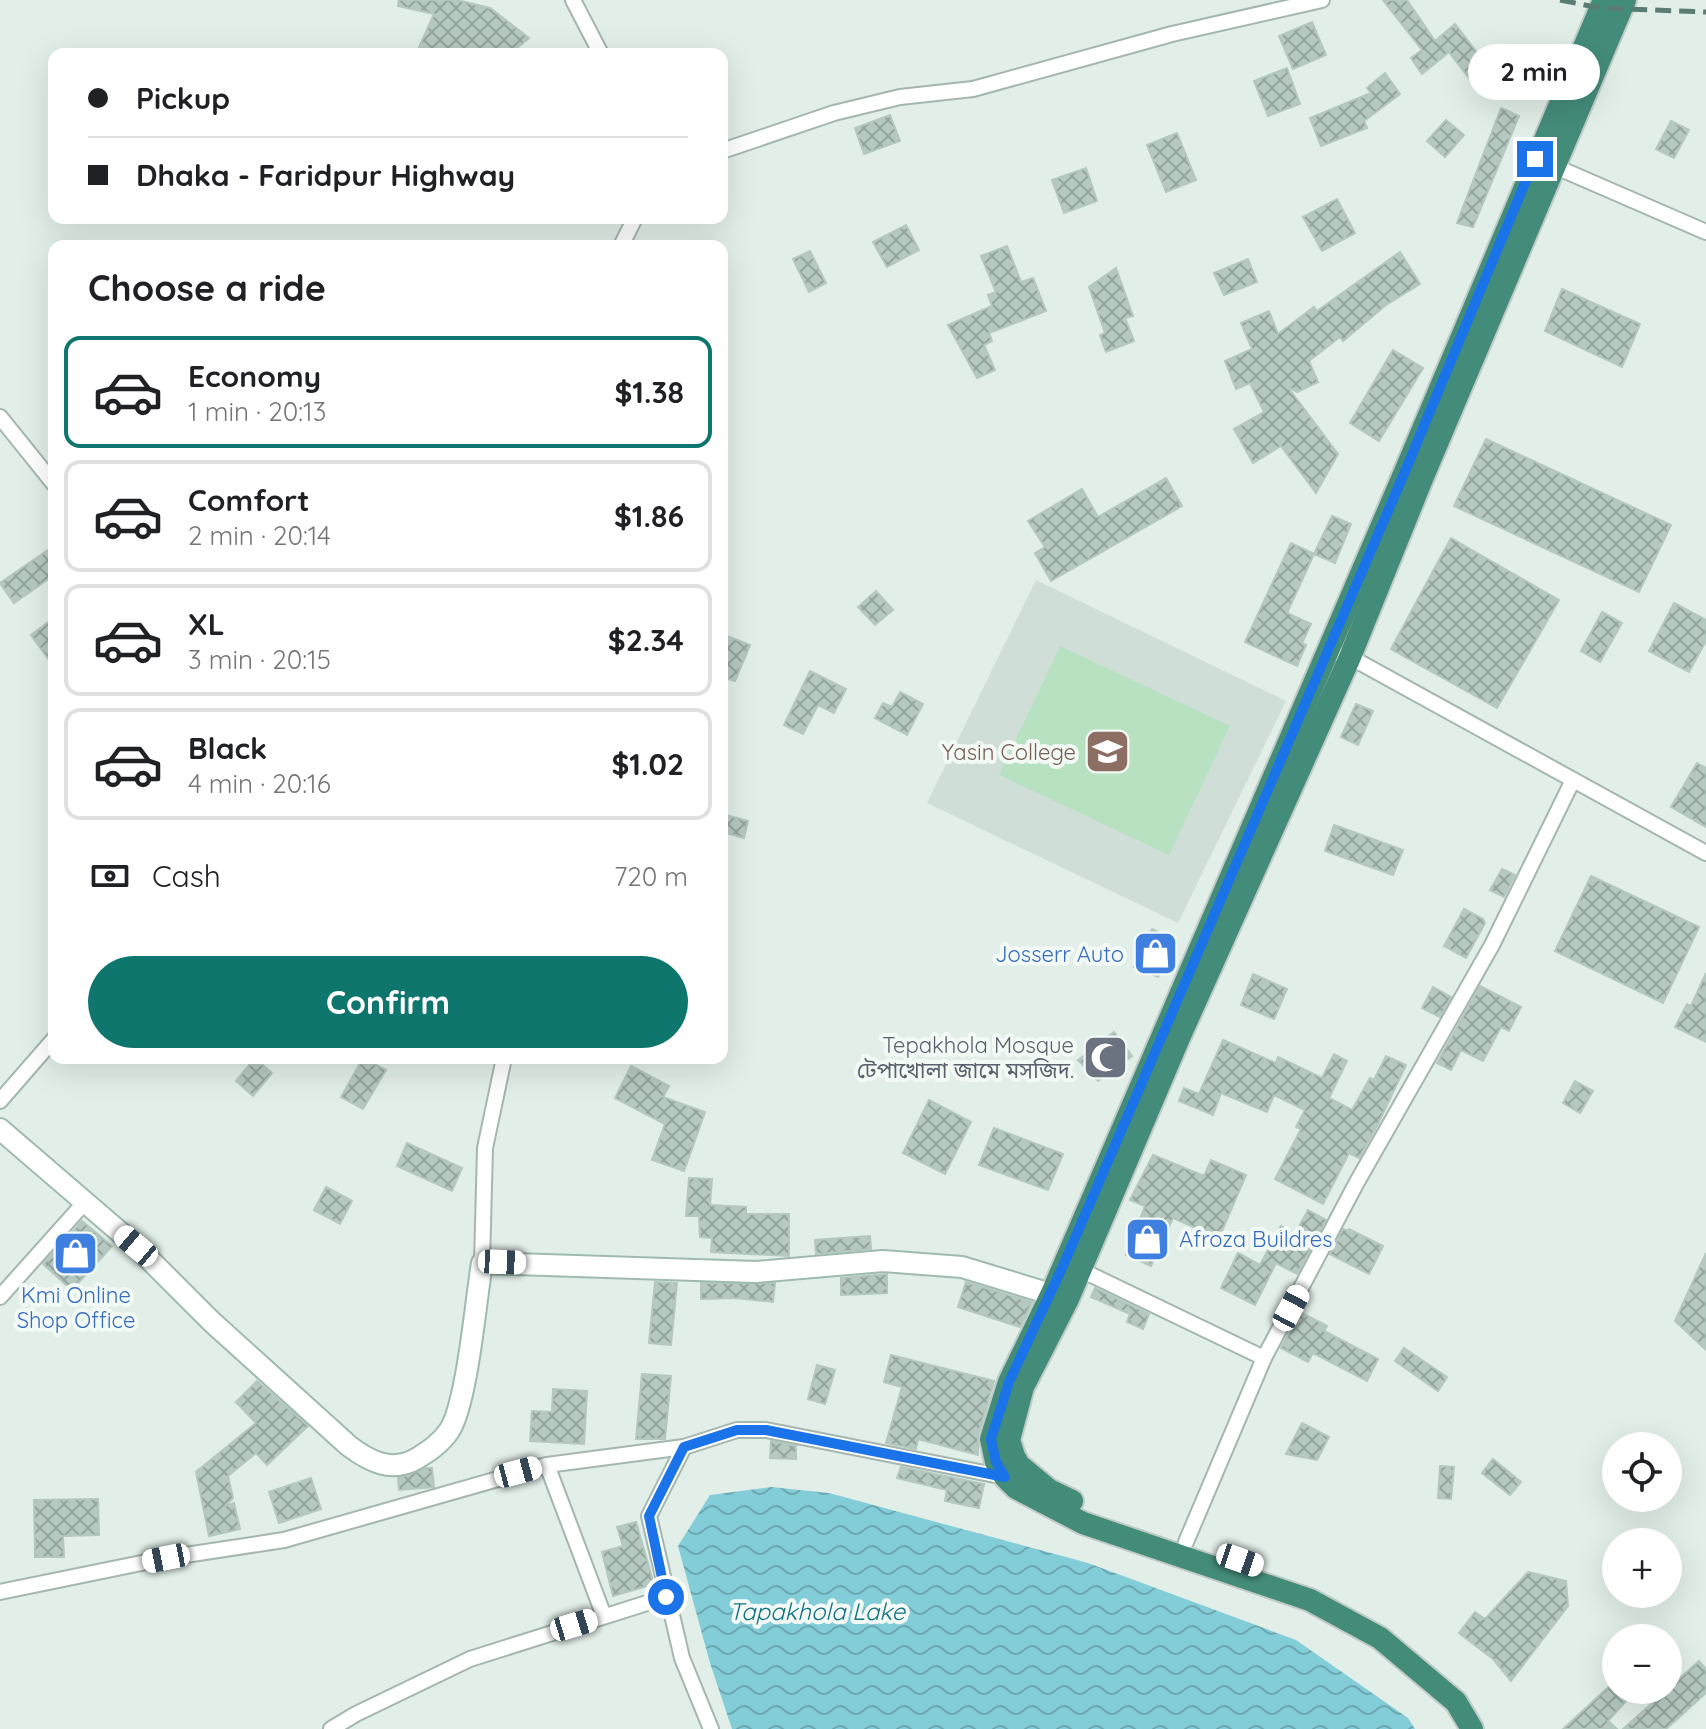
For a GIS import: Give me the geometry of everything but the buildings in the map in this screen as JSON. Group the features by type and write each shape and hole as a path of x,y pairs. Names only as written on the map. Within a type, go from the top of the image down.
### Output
{"highway":[{"path":"1472,1729 1456,1702 1384,1631 1310,1600 1083,1523 1029,1496 1005,1477 996,1462 991,1439 1009,1382 1060,1296 1081,1270 1171,1035 1350,657 1413,476 1529,173 1604,0"},
{"path":"1490,1729 1468,1692 1384,1631 1316,1587 1089,1509 1049,1490 1019,1465 1009,1440 1023,1387 1327,652 1413,476 1554,166 1625,0"}],"main road":[{"path":"0,1129 136,1246 212,1322 349,1446 382,1466 408,1463 433,1449 450,1430 460,1406 482,1263 756,1272 883,1261 962,1267 1060,1296"}],"street":[{"path":"573,0 598,48"},
{"path":"728,149 834,113 900,97 973,89 1172,34 1322,0"},
{"path":"1554,166 1706,232"},
{"path":"0,417 48,477"},
{"path":"1327,652 1350,657 1706,853"},
{"path":"1186,1542 1264,1358 1357,1182 1492,945 1573,780"},
{"path":"0,1101 48,1045"},
{"path":"482,1263 485,1148 503,1064"},
{"path":"0,1297 85,1202"},
{"path":"1081,1270 1264,1358"},
{"path":"0,1592 166,1558 284,1540 547,1465 684,1447 737,1430 766,1430 1005,1477"},
{"path":"684,1447 649,1516 682,1658 711,1729"},
{"path":"547,1465 604,1616"},
{"path":"331,1729 470,1659 666,1597"}],"shaded area":[{"name":"Yasin College","path":"1036,580 1286,701 1178,923 927,803"}],"green space":[{"path":"1060,646 1230,726 1169,855 999,775"}],"water":[{"name":"Tapakhola Lake","path":"771,1487 829,1493 1088,1563 1296,1640 1408,1718 1415,1729 732,1729 710,1663 678,1546 710,1495"}],"railway":[{"path":"1560,0 1600,8 1706,12"}],"place":[{"name":"Yasin College","path":"1107,752"},
{"name":"Josserr Auto","path":"1155,954"},
{"name":"Tepakhola Mosque টেপাখোলা জামে মসজিদ.","path":"1105,1058"},
{"name":"Afroza Buildres","path":"1148,1239"},
{"name":"Kmi Online Shop Office","path":"76,1254"}],"route":[{"path":"666,1597 649,1516 684,1447 737,1430 766,1430 1005,1477 996,1462 991,1439 1009,1382 1052,1293 1404,474 1535,159"}]}
